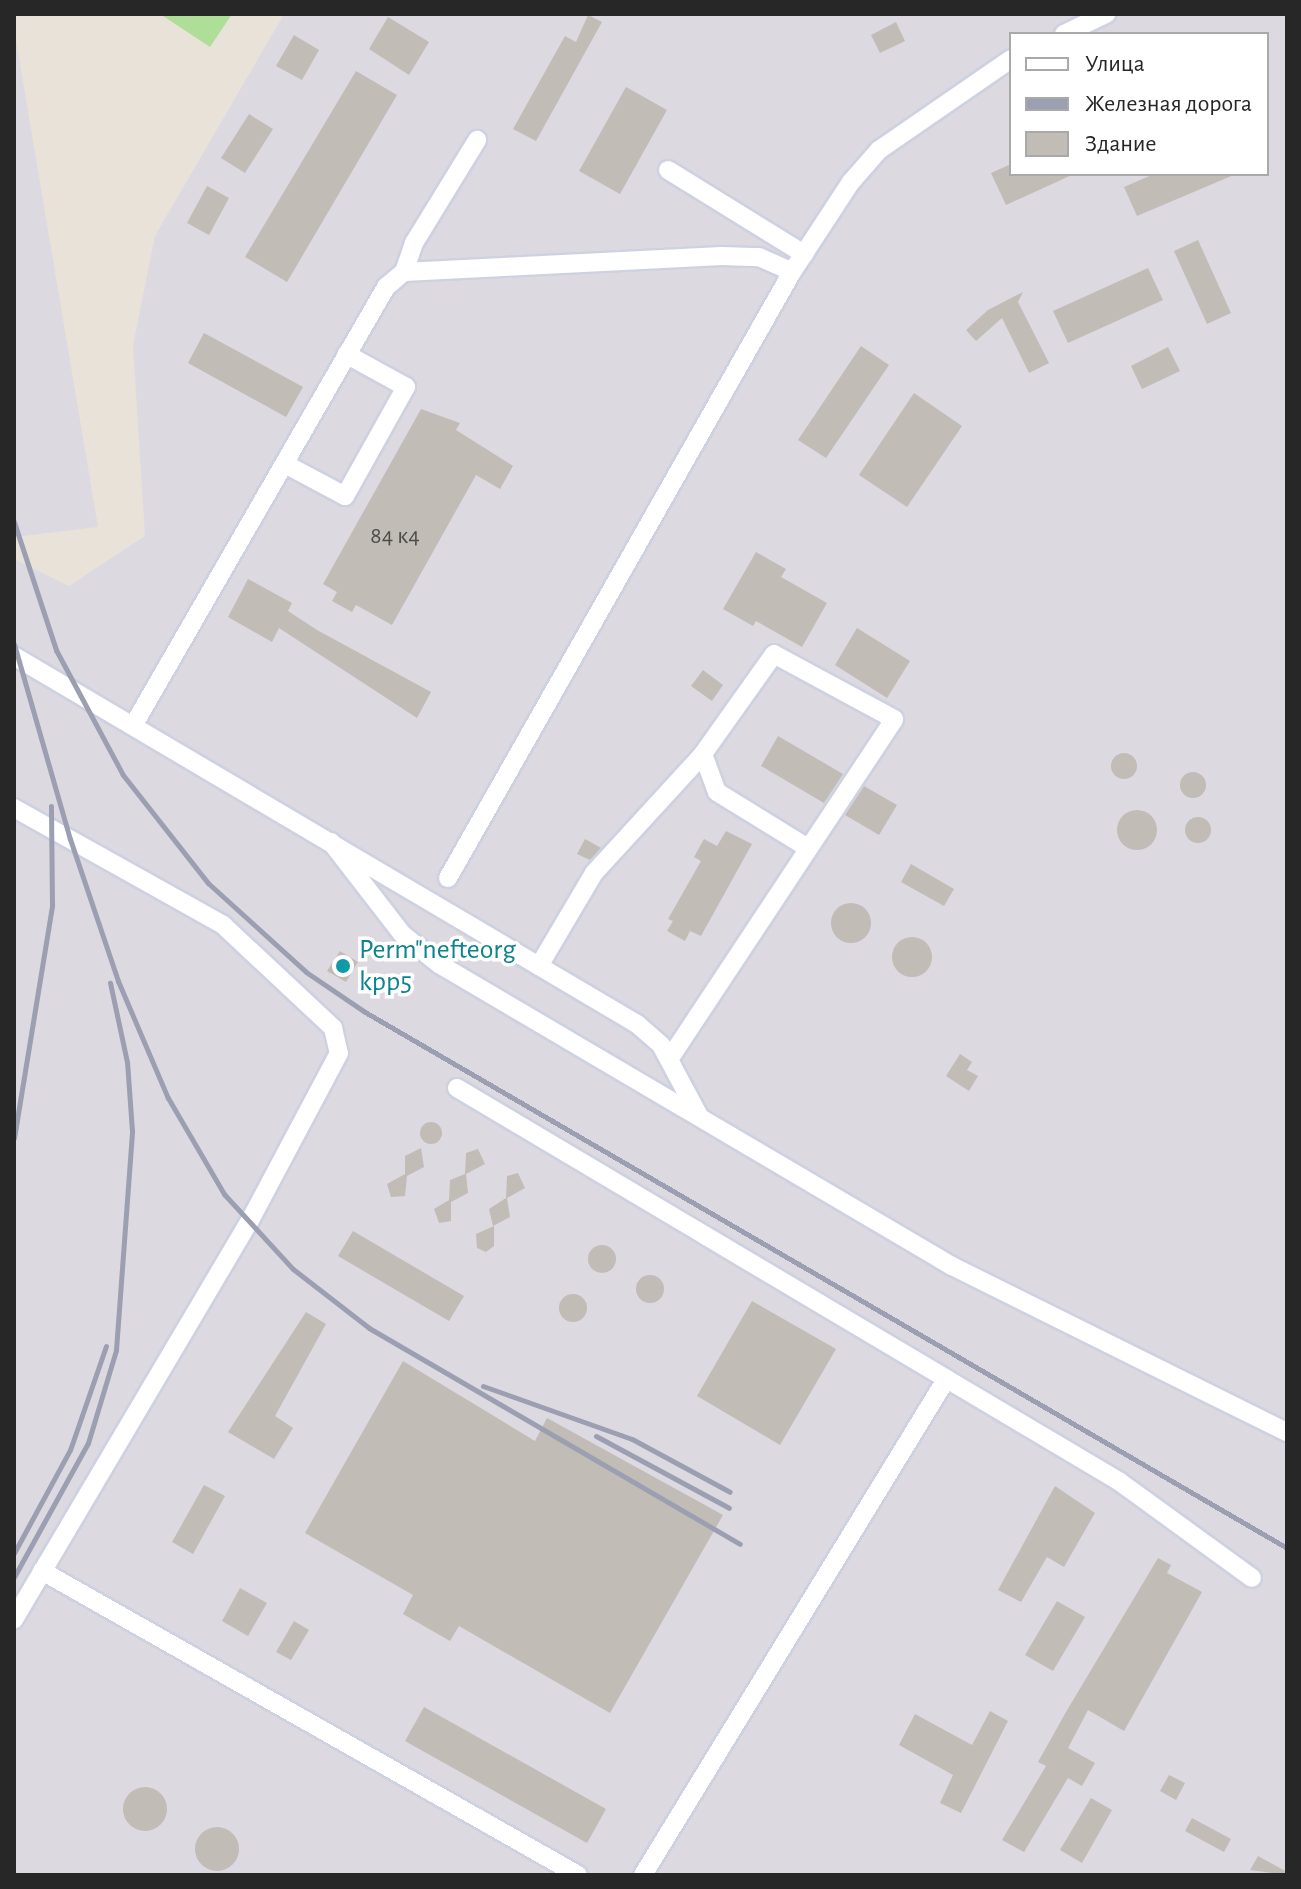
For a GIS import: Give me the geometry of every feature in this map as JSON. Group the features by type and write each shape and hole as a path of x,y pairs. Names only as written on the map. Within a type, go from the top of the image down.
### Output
{"street":[{"path":"1067,32 1087,18 1106,14"},
{"path":"448,878 804,254 879,150 1009,60"},
{"path":"133,726 346,354 386,287 404,272 414,243 477,140"},
{"path":"668,170 804,254"},
{"path":"404,272 722,256 759,257 792,272"},
{"path":"285,464 345,496 406,387 346,354"},
{"path":"539,966 594,873 703,754 774,654 894,719 670,1058"},
{"path":"14,656 637,1024 670,1058 689,1100 706,1122"},
{"path":"703,754 717,792 808,848"},
{"path":"14,808 223,925 333,1028 339,1043 332,1071 249,1222 14,1620"},
{"path":"331,842 415,948 952,1266 1287,1432"},
{"path":"457,1088 603,1171 945,1381 1120,1482 1252,1578"},
{"path":"643,1875 945,1381"},
{"path":"42,1571 578,1875"}],"shaded area":[{"path":"284,14 1287,14 1287,1875 14,1875 14,559 69,586 145,536 133,346 155,236"},
{"path":"14,28 98,527 14,537"}],"green space":[{"path":"160,14 232,14 210,47"}],"building":[{"path":"588,15 602,22 536,141 513,129 565,36 576,42"},
{"path":"388,17 429,42 409,75 369,49"},
{"path":"896,22 905,41 880,53 871,35"},
{"path":"294,35 319,50 302,80 276,66"},
{"path":"356,71 397,95 287,282 245,257"},
{"path":"626,87 667,110 620,194 579,171"},
{"path":"249,114 273,129 245,173 221,158"},
{"path":"1009,165 1009,176 1070,176 1006,205 991,173"},
{"path":"1149,176 1231,176 1137,216 1124,187"},
{"path":"207,186 229,198 209,235 187,223"},
{"path":"1198,240 1231,313 1207,324 1174,251"},
{"path":"1148,268 1163,300 1068,343 1053,311"},
{"path":"1023,292 1018,302 1049,363 1029,373 1002,318 976,341 966,330 988,310"},
{"path":"204,333 303,387 286,417 188,363"},
{"path":"861,346 889,365 826,458 798,440"},
{"path":"1168,347 1180,371 1142,389 1131,366"},
{"path":"914,393 962,426 907,507 859,475"},
{"path":"421,409 460,423 456,430 513,466 500,489 476,475 392,625 356,605 352,612 332,601 337,592 323,584"},
{"path":"756,552 786,569 781,577 827,603 802,647 756,621 753,626 723,609"},
{"path":"248,579 292,603 288,611 317,630 431,692 417,718 279,628 272,642 228,617"},
{"path":"857,628 910,661 887,698 835,665"},
{"path":"703,670 723,685 712,701 691,686"},
{"path":"778,736 843,774 824,803 761,766"},
{"path":"1124,753 1133,757 1137,766 1133,775 1124,779 1115,775 1111,766 1115,757"},
{"path":"1193,772 1202,776 1206,785 1202,794 1193,798 1184,794 1180,785 1184,776"},
{"path":"864,786 897,805 879,835 845,815"},
{"path":"1137,810 1151,816 1157,830 1151,844 1137,850 1123,844 1117,830 1123,816"},
{"path":"1198,817 1207,821 1211,830 1207,839 1198,843 1189,839 1185,830 1189,821"},
{"path":"726,831 752,844 701,936 690,931 685,941 667,931 673,921 668,919 701,861 694,857 704,839 717,846"},
{"path":"585,839 601,848 590,860 577,854"},
{"path":"911,864 954,889 944,906 901,882"},
{"path":"851,903 865,909 871,923 865,937 851,943 837,937 831,923 837,909"},
{"path":"912,937 926,943 932,957 926,971 912,977 898,971 892,957 898,943"},
{"name":"Perm\"nefteorg kpp5","path":"340,951 358,962 346,982 327,971"},
{"path":"960,1054 972,1062 967,1070 978,1076 969,1091 946,1076"},
{"path":"431,1122 439,1125 442,1133 439,1141 431,1144 423,1141 420,1133 423,1125"},
{"path":"421,1148 424,1167 407,1176 405,1196 391,1197 387,1184 405,1174 405,1156"},
{"path":"478,1149 485,1164 466,1174 468,1193 451,1202 451,1221 439,1223 434,1209 449,1200 450,1180 465,1174 466,1153"},
{"path":"518,1173 525,1188 507,1198 510,1217 493,1226 489,1209 506,1198 507,1176"},
{"path":"494,1226 494,1246 486,1252 477,1248 476,1234"},
{"path":"353,1231 464,1296 449,1321 338,1256"},
{"path":"602,1245 612,1249 616,1259 612,1269 602,1273 592,1269 588,1259 592,1249"},
{"path":"650,1275 660,1279 664,1289 660,1299 650,1303 640,1299 636,1289 640,1279"},
{"path":"573,1294 583,1298 587,1308 583,1318 573,1322 563,1318 559,1308 563,1298"},
{"path":"752,1301 836,1349 780,1445 697,1396"},
{"path":"306,1312 326,1324 275,1416 293,1428 274,1459 228,1432"},
{"path":"403,1361 535,1441 547,1418 723,1515 610,1713 459,1626 450,1641 403,1614 413,1595 305,1533"},
{"path":"204,1485 225,1496 193,1554 172,1542"},
{"path":"1055,1486 1095,1513 1064,1567 1047,1557 1021,1602 998,1590"},
{"path":"1158,1558 1171,1565 1167,1573 1202,1592 1124,1731 1088,1710 1068,1748 1095,1763 1082,1786 1068,1778 1024,1852 1002,1840 1046,1766 1038,1762"},
{"path":"240,1588 267,1603 248,1636 222,1621"},
{"path":"1057,1601 1085,1617 1053,1671 1025,1655"},
{"path":"294,1621 309,1630 291,1660 276,1652"},
{"path":"424,1707 606,1809 587,1843 405,1741"},
{"path":"990,1711 1008,1721 961,1813 940,1803 953,1775 899,1745 915,1714 972,1745"},
{"path":"1169,1775 1185,1783 1176,1800 1160,1791"},
{"path":"145,1787 160,1794 167,1809 160,1824 145,1831 130,1824 123,1809 130,1794"},
{"path":"1091,1798 1112,1810 1082,1863 1060,1850"},
{"path":"1192,1818 1231,1839 1224,1852 1185,1831"},
{"path":"217,1827 232,1834 239,1849 232,1864 217,1871 202,1864 195,1849 202,1834"},
{"path":"1258,1856 1287,1872 1287,1875 1250,1870"}],"railway":[{"path":"14,522 56,650 123,775 208,883 306,972 365,1012 1287,1548"},
{"path":"14,644 70,839 118,981 168,1098 224,1194 293,1269 369,1328 740,1544"},
{"path":"14,1138 52,905 51,806"},
{"path":"14,1577 88,1443 116,1350 132,1131 127,1062 110,983"},
{"path":"14,1553 70,1450 106,1346"},
{"path":"483,1386 632,1439 730,1492"},
{"path":"596,1436 729,1508"}],"place":[{"name":"Perm\"nefteorg kpp5","path":"343,966"}]}
